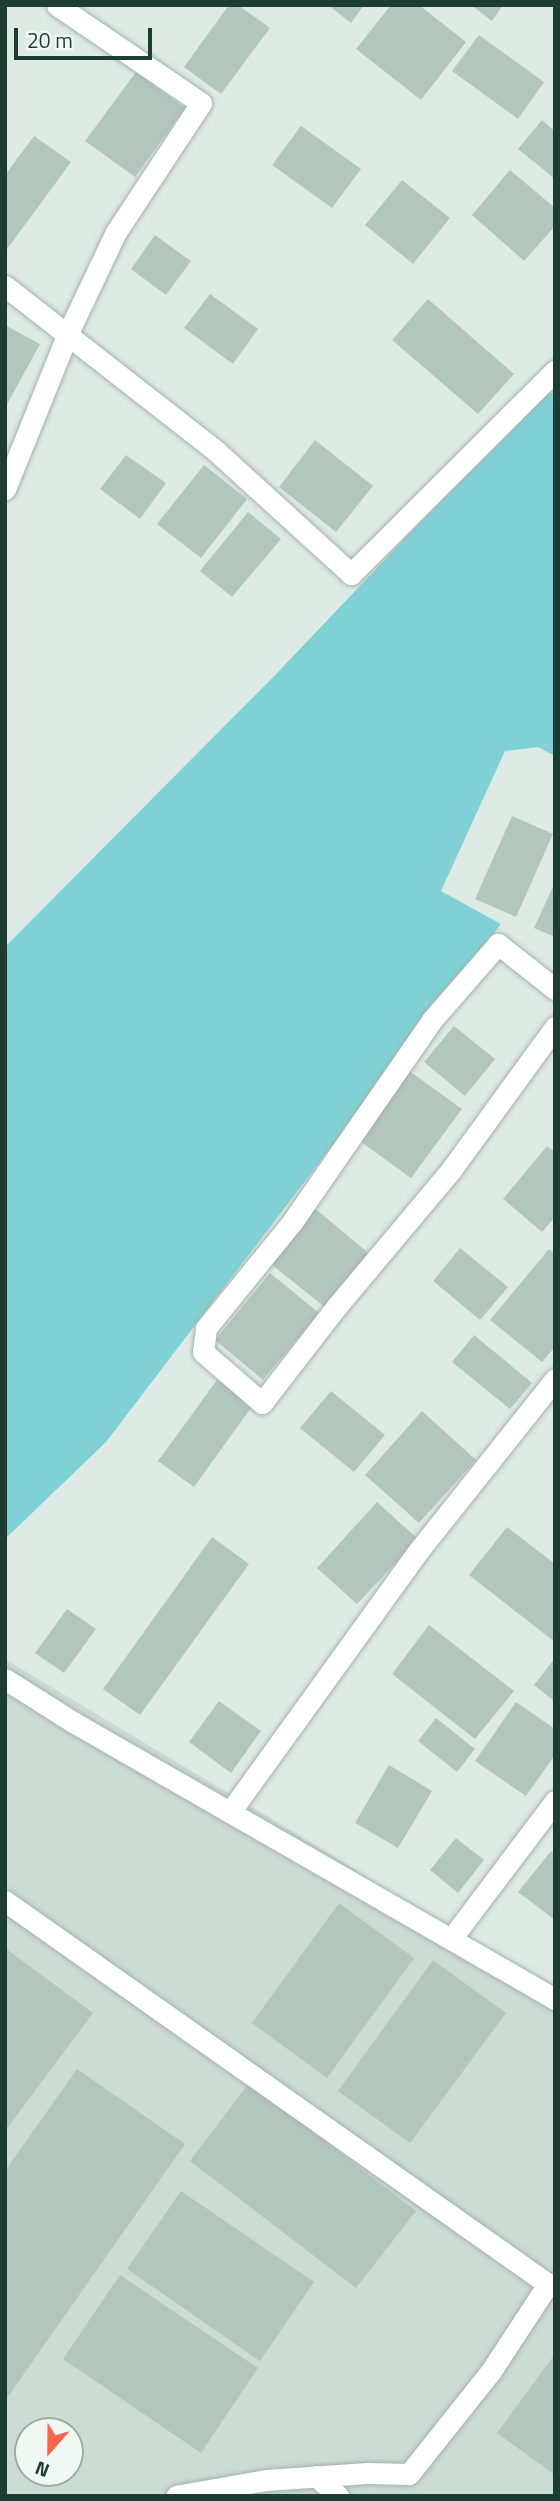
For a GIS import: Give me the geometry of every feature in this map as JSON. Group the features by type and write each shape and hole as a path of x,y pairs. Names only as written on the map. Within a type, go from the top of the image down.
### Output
{"street":[{"path":"5,489 68,333 116,232 201,103 57,5"},
{"path":"5,286 216,452 351,574 555,372"},
{"path":"555,989 498,944 432,1020 293,1221 206,1328 203,1352 262,1403 337,1306 451,1170 555,1027"},
{"path":"230,1812 419,1550 555,1379"},
{"path":"5,1679 73,1722 555,1998"},
{"path":"452,1939 555,1801"},
{"path":"5,1901 548,2284 491,2371 409,2474 266,2480 176,2496"},
{"path":"316,2476 338,2496"}],"shaded area":[{"path":"5,1659 340,1860 555,1999 555,2496 5,2496"}],"water":[{"path":"555,393 555,756 538,747 505,751 441,891 501,924 106,1442 5,1539 5,947 281,669 542,394"}],"building":[{"path":"229,5 238,5 270,28 221,94 184,67"},
{"path":"328,5 364,5 351,23"},
{"path":"391,5 419,5 466,42 421,100 356,49"},
{"path":"471,5 503,5 492,21"},
{"path":"479,35 544,82 518,119 452,71"},
{"path":"136,72 185,108 135,177 85,141"},
{"path":"542,120 555,131 555,179 518,149"},
{"path":"301,126 361,169 332,208 272,165"},
{"path":"34,136 71,162 5,252 5,175"},
{"path":"510,170 555,208 555,226 524,261 472,215"},
{"path":"402,180 450,218 413,264 365,225"},
{"path":"155,235 191,261 166,295 131,269"},
{"path":"210,294 258,329 233,364 184,328"},
{"path":"428,299 514,374 478,414 392,340"},
{"path":"5,325 40,344 5,408"},
{"path":"315,440 373,486 336,532 279,487"},
{"path":"126,455 166,483 140,519 100,489"},
{"path":"204,465 247,499 201,558 157,524"},
{"path":"248,512 281,539 232,597 200,571"},
{"path":"512,816 553,834 516,917 475,899"},
{"path":"555,882 555,937 534,928"},
{"path":"454,1026 495,1059 465,1096 424,1062"},
{"path":"408,1070 462,1109 411,1178 357,1139"},
{"path":"547,1146 555,1152 555,1217 542,1232 503,1199"},
{"path":"312,1206 372,1256 327,1309 266,1260"},
{"path":"460,1248 508,1287 480,1320 433,1281"},
{"path":"549,1249 555,1254 555,1347 542,1362 490,1320"},
{"path":"270,1273 319,1313 263,1380 215,1340"},
{"path":"474,1335 532,1383 510,1409 452,1362"},
{"path":"217,1380 253,1405 194,1487 158,1461"},
{"path":"331,1391 385,1435 354,1472 300,1428"},
{"path":"422,1411 476,1460 419,1523 365,1475"},
{"path":"377,1502 418,1539 357,1604 317,1568"},
{"path":"507,1527 555,1564 555,1642 469,1575"},
{"path":"212,1537 249,1564 140,1715 103,1689"},
{"path":"67,1609 96,1629 64,1673 35,1653"},
{"path":"429,1625 514,1691 475,1739 392,1674"},
{"path":"555,1658 555,1702 534,1685"},
{"path":"219,1701 261,1731 231,1773 189,1742"},
{"path":"516,1702 555,1729 555,1755 526,1796 475,1761"},
{"path":"436,1718 475,1749 457,1772 418,1741"},
{"path":"389,1765 432,1791 398,1848 355,1823"},
{"path":"456,1838 484,1860 458,1893 430,1870"},
{"path":"551,1851 555,1854 555,1920 518,1892"},
{"path":"339,1903 414,1958 327,2078 252,2023"},
{"path":"5,1948 93,2013 8,2127 5,2124"},
{"path":"433,1960 506,2013 410,2143 338,2091"},
{"path":"77,2069 185,2144 7,2398 5,2171"},
{"path":"249,2083 416,2211 356,2288 190,2161"},
{"path":"181,2191 314,2282 260,2361 127,2269"},
{"path":"120,2275 258,2368 201,2453 63,2359"},
{"path":"555,2354 555,2475 497,2433"}]}
